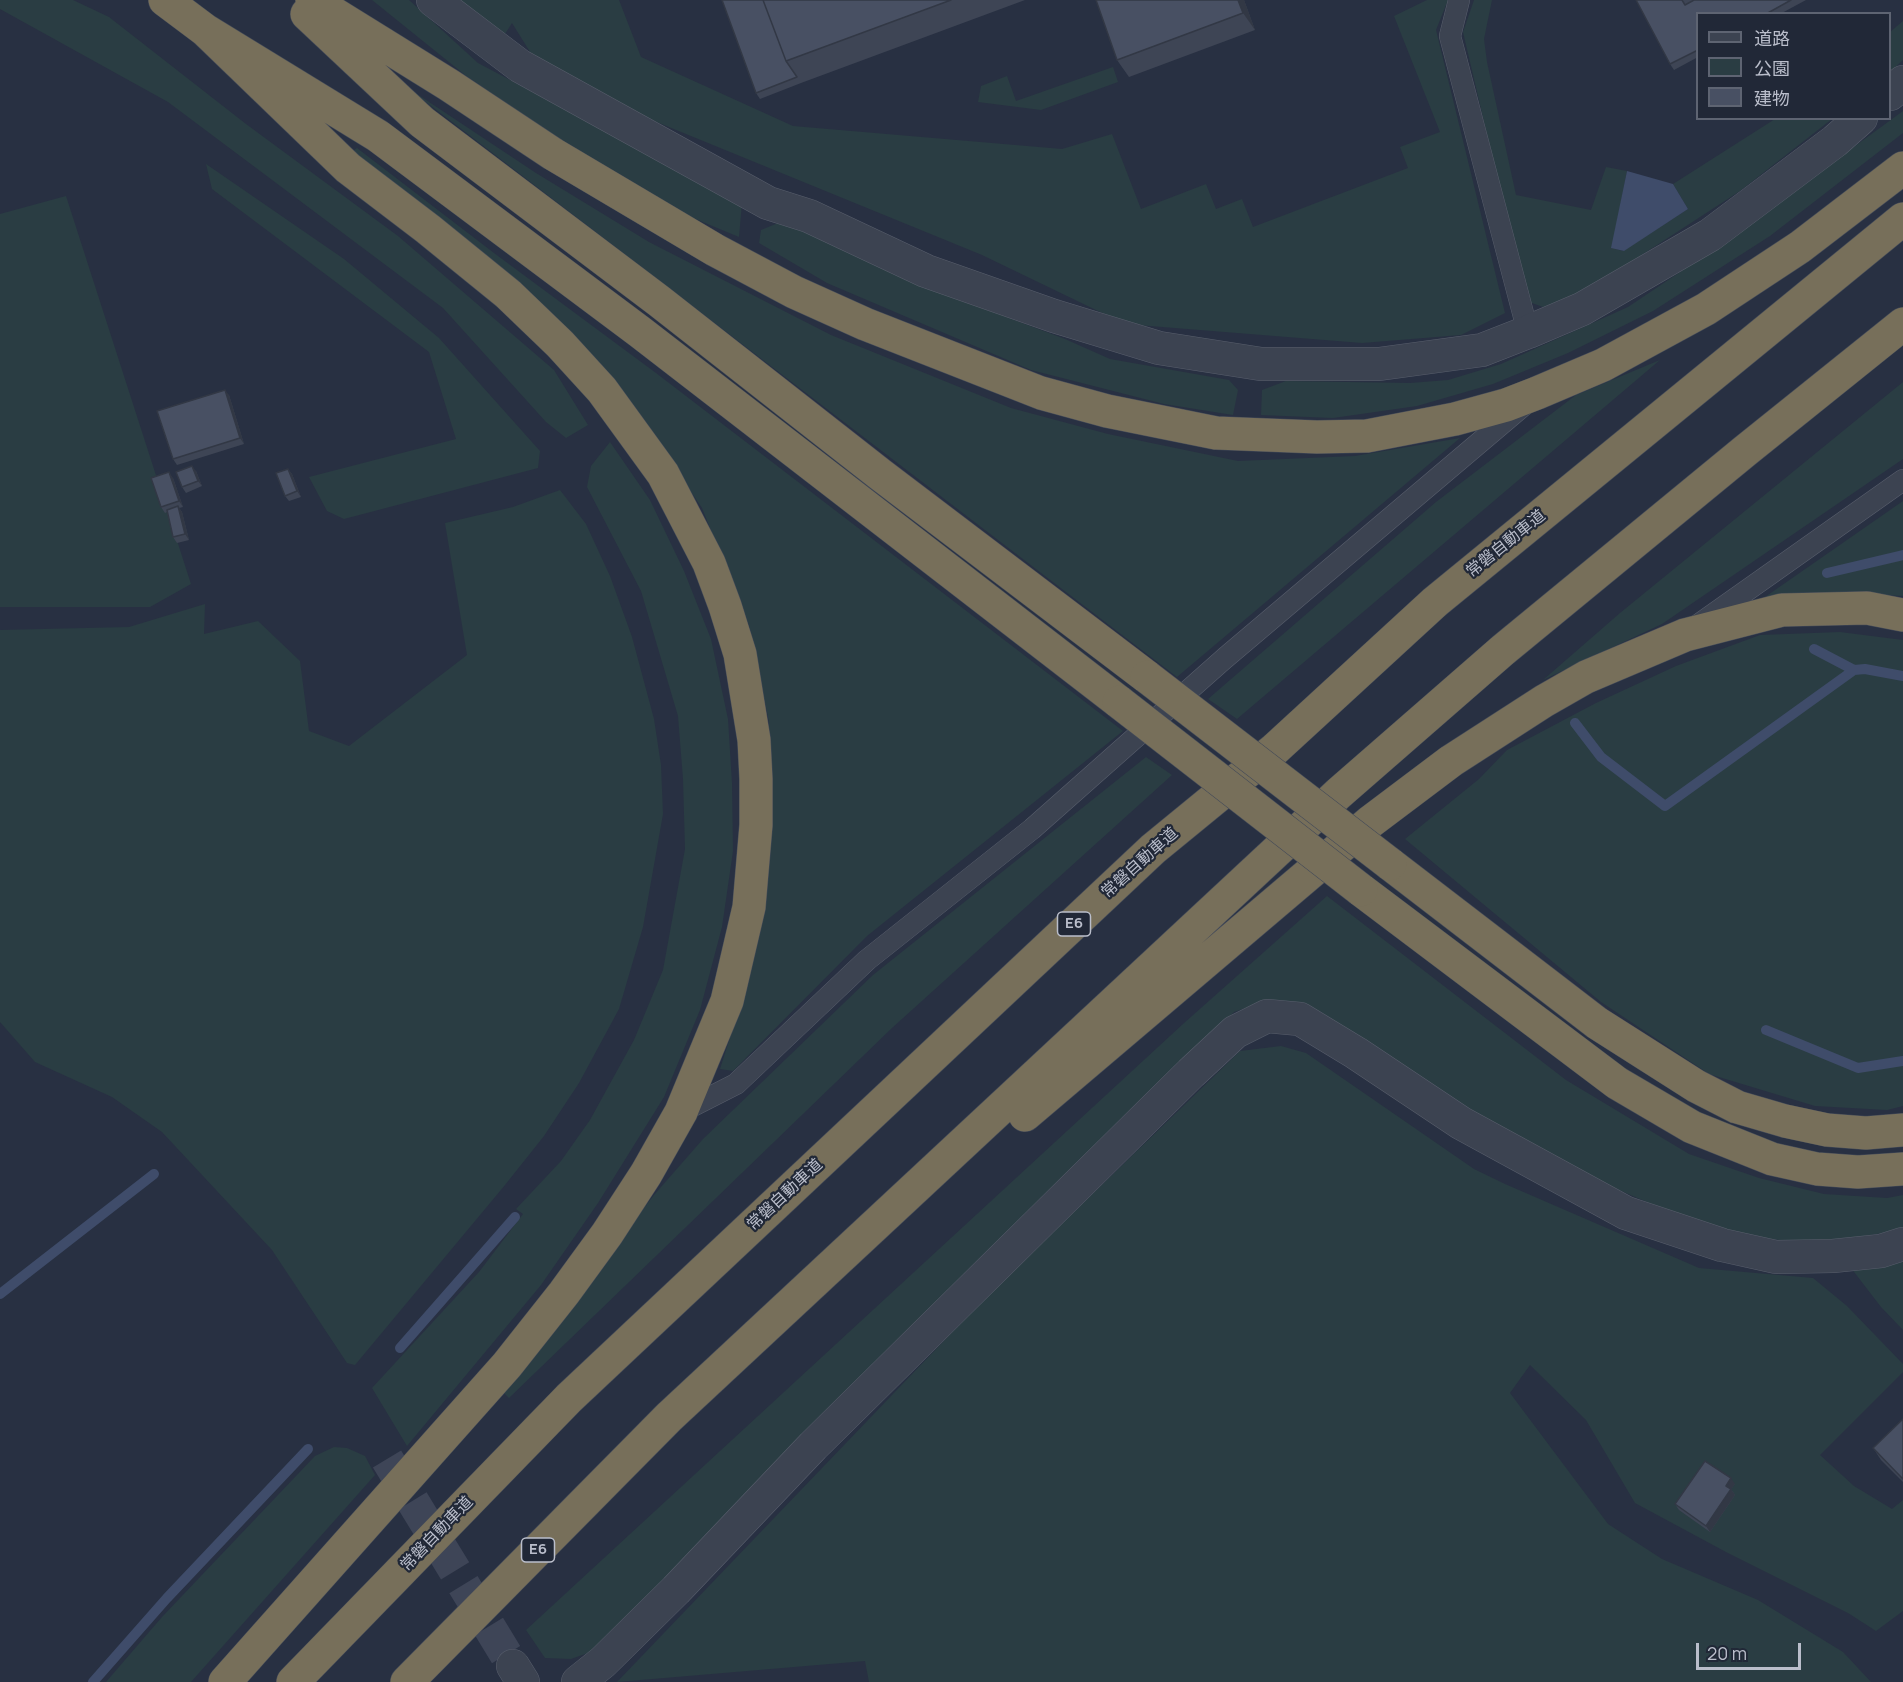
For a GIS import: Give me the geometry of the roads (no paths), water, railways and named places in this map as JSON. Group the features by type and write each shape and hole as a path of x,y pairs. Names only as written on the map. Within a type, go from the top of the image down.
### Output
{"highway":[{"path":"165,0 205,30 378,136 640,332 1361,890 1617,1083 1692,1127 1772,1159 1817,1169 1858,1172 1903,1169"},
{"path":"293,0 422,122 659,301 881,475 1597,1023 1696,1086 1737,1107 1827,1130 1866,1133 1903,1130"},
{"path":"312,0 449,85 554,154 715,250 794,292 866,324 1041,393 1107,411 1216,433 1317,437 1367,436 1496,408 1537,393 1604,365 1706,309 1800,247 1903,168"},
{"path":"205,30 348,168 508,294 560,344 602,390 663,474 709,563 740,654 754,740 756,834 749,906 728,1001 681,1112 646,1174 607,1234 514,1356 225,1682"},
{"name":"常磐自動車道","path":"293,1682 569,1398 1153,849 1275,749 1435,602 1903,219"},
{"name":"E6","path":"407,1682 669,1417 1357,778 1503,650 1903,324"},
{"path":"669,1417 1370,822 1451,761 1544,701 1586,677 1634,654 1685,635 1782,610 1827,607 1867,608 1903,615"}],"street":[{"path":"433,0 520,66 768,203 809,216 926,271 1054,316 1160,348 1261,364 1379,364 1482,350 1528,332 1582,309 1710,235 1835,141 1859,120"},
{"path":"1891,93 1903,82"},
{"path":"578,1682 603,1662 676,1590 813,1446 1183,1081 1235,1032 1267,1016 1300,1019 1356,1053 1461,1123 1626,1213 1722,1245 1776,1257 1833,1256 1881,1251 1903,1244"}],"lane":[{"path":"1460,0 1450,36 1528,332"},
{"path":"681,1112 736,1084 867,960 1032,829 1225,658 1537,393"},
{"path":"1685,635 1903,480"}],"water":[{"path":"1627,171 1673,184 1688,209 1624,251 1611,248"}],"waterway":[{"path":"1827,573 1903,555"},
{"path":"1814,649 1854,670"},
{"path":"1575,723 1601,757 1665,806 1854,670 1865,669 1903,676"},
{"path":"1766,1030 1858,1068 1903,1061"},
{"path":"0,1294 154,1174"},
{"path":"400,1348 515,1217"},
{"path":"93,1682 167,1598 308,1449"}],"tunnel":[{"path":"387,1459 513,1666"}]}
